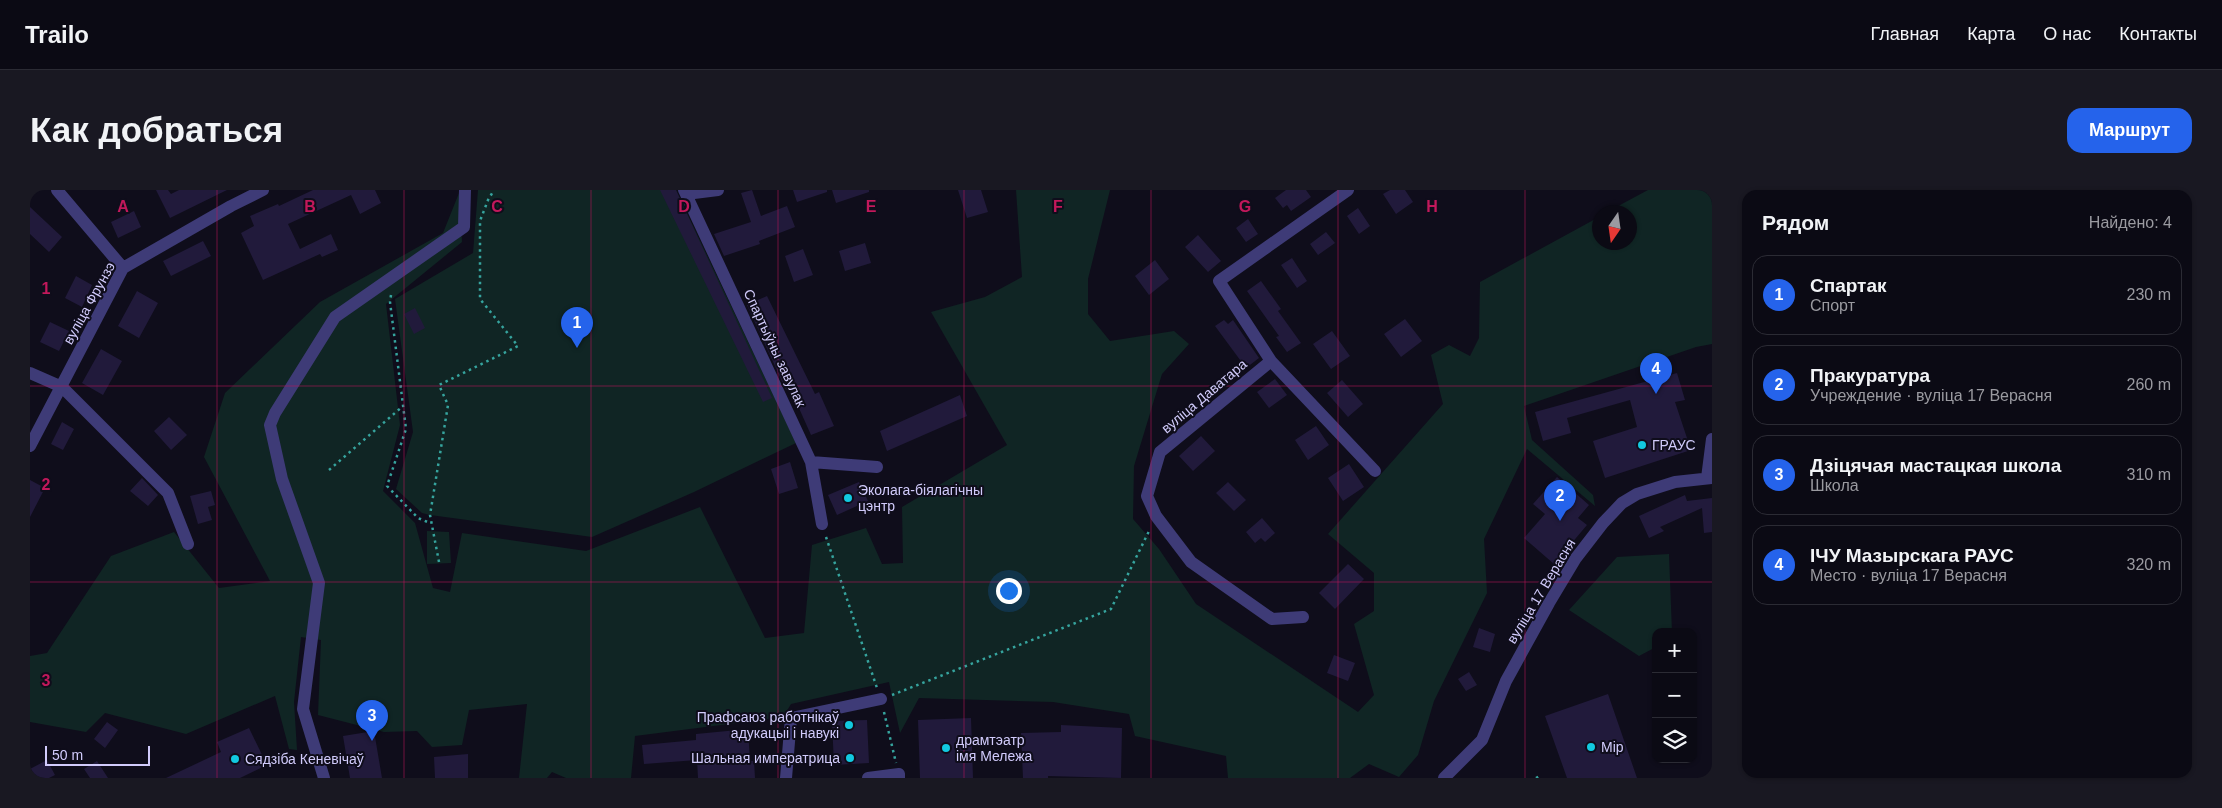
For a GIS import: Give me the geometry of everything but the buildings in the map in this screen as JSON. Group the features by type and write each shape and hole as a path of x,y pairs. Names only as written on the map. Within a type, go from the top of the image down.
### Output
{"street":[{"path":"57,190 123,268"},
{"name":"вуліца Фрунзэ","path":"30,446 62,388 83,342 123,268 262,190"},
{"path":"324,778 303,709 319,584 282,479 270,425 275,413 335,317 464,227 465,190"},
{"path":"685,192 718,190"},
{"path":"1348,190 1219,281 1271,361 1374,471"},
{"name":"Спартыўны завулак","path":"685,192 812,462 822,524"},
{"name":"вуліца Даватара","path":"1271,361 1160,452 1147,496 1156,516 1191,562 1272,619 1303,617"},
{"path":"30,372 62,388 168,493 188,544"},
{"path":"1710,478 1712,438"},
{"path":"812,462 877,467"},
{"name":"вуліца 17 Верасня","path":"1444,778 1482,740 1506,681 1544,612 1576,558 1603,523 1622,503 1637,494 1675,482 1710,478"},
{"path":"786,778 792,718 881,699"},
{"path":"868,778 899,776"}],"path":[{"path":"439,562 430,515 448,404 439,385 518,346 480,299 480,221 494,190"},
{"path":"394,276 390,302 406,429 387,486 418,518 430,522"},
{"path":"329,470 403,406"},
{"path":"881,699 1111,609 1156,516"},
{"path":"822,524 881,699 899,776"},
{"path":"1536,778 1541,775"}],"green space":[{"path":"478,190 676,190 796,443 694,492 592,537 422,513 396,489 413,432 395,299 473,253"},
{"path":"1016,190 1110,190 1088,279 1088,314 1110,341 1174,331 1189,344 1162,374 1134,466 1133,519 1159,549 1196,604 1358,712 1374,695 1354,624 1374,611 1374,573 1328,534 1443,404 1431,355 1449,345 1470,356 1479,338 1480,282 1592,221 1592,250 1637,250 1637,205 1620,205 1648,190 1712,190 1712,344 1696,347 1524,406 1532,440 1593,495 1595,506 1527,449 1484,539 1487,593 1434,701 1418,755 1399,777 1369,764 1350,778 1228,778 1226,756 1135,736 1129,714 1053,702 919,698 900,733 889,682 791,704 783,717 635,736 631,778 566,778 552,772 547,778 519,778 527,704 469,710 462,745 432,747 417,731 384,732 318,715 321,640 301,637 294,702 297,750 289,749 275,696 186,734 105,713 86,732 30,722 30,656 47,653 111,556 174,532 219,588 270,581 204,457 225,393 320,302 443,233 459,193 462,242 386,304 400,425 383,491 415,523 433,588 450,592 462,533 586,551 700,507 765,638 804,633 812,545 866,528 882,564 903,563 902,507 1007,445 931,312 985,297 1022,277"},
{"path":"427,531 449,532 451,563 427,564"},
{"path":"1669,554 1672,628 1652,628 1652,649 1639,656 1569,610 1617,557"}],"place":[{"name":"Спартак","path":"577,348"},
{"name":"ІЧУ Мазырскага РАУС","path":"1656,394"},
{"name":"ГРАУС","path":"1642,445"},
{"name":"Эколага-біялагічны цэнтр","path":"848,498"},
{"name":"Пракуратура","path":"1560,521"},
{"name":"Прафсаюз работнікаў адукацыі і навукі","path":"849,725"},
{"name":"Дзіцячая мастацкая школа","path":"372,741"},
{"name":"Мір","path":"1591,747"},
{"name":"драмтэатр імя Мележа","path":"946,748"},
{"name":"Шальная императрица","path":"850,758"},
{"name":"Сядзіба Кеневічаў","path":"235,759"}]}
